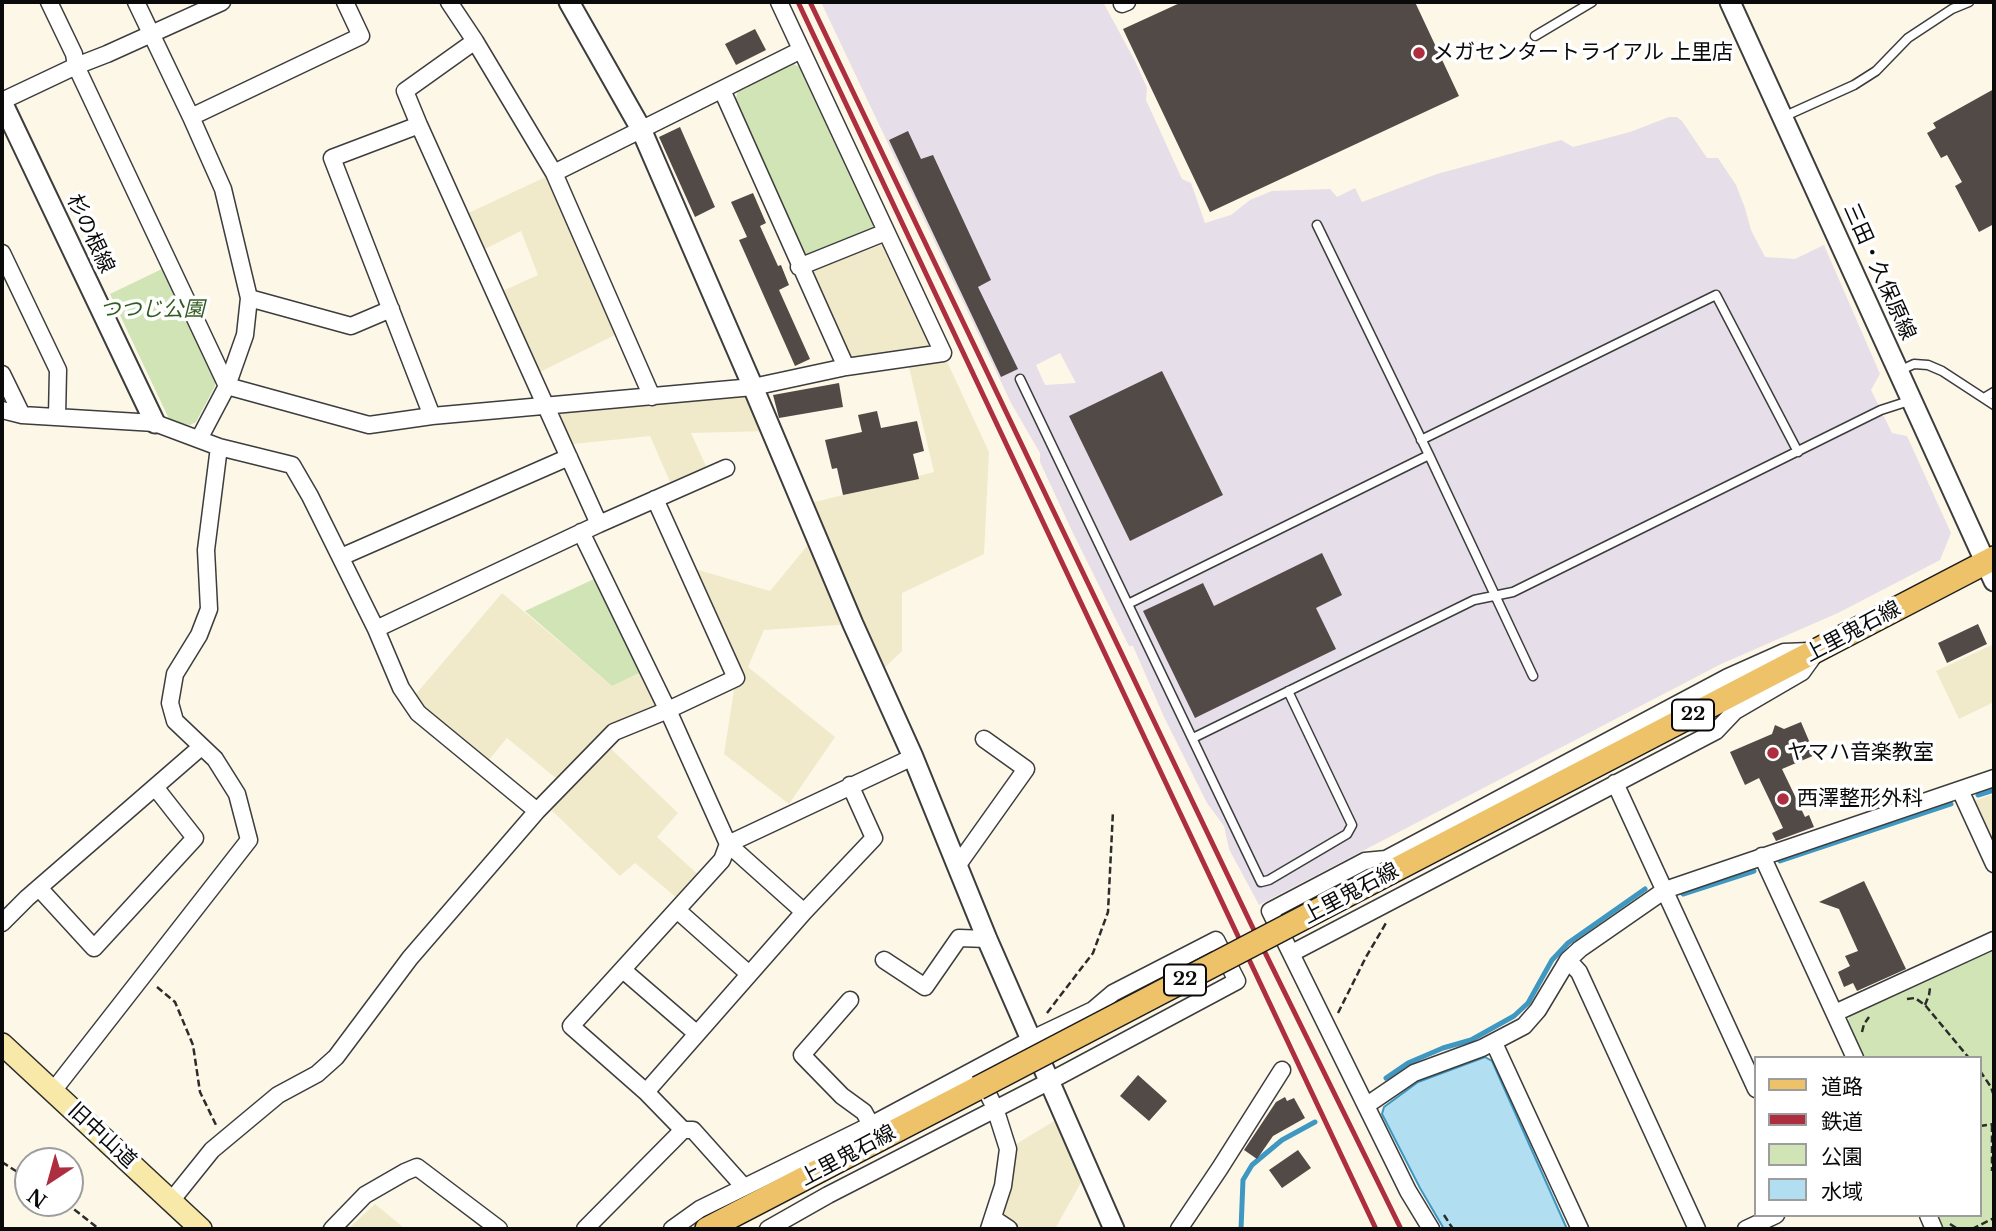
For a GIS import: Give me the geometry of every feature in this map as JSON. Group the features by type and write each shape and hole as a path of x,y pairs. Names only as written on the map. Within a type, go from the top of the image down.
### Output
{"main road":[{"name":"上里鬼石線","path":"707,1229 977,1079 1391,872 1818,650 1991,567"},
{"name":"旧中山道","path":"2,1044 201,1229"}],"street":[{"path":"49,2 74,54 76,66 227,386 369,425 432,416 753,387 846,368 943,353 779,2"},
{"path":"136,2 223,189 249,298 245,335 227,386 200,439"},
{"path":"2,101 222,2"},
{"path":"191,117 361,36 345,2"},
{"path":"449,2 554,173 652,397"},
{"path":"569,2 641,130 1114,1229"},
{"name":"三田・久保原線","path":"1730,2 1991,567"},
{"path":"475,41 405,92 599,524"},
{"path":"554,173 802,50"},
{"path":"722,90 846,368"},
{"name":"杉の根線","path":"2,101 155,423"},
{"path":"419,125 332,158 432,416"},
{"path":"799,267 886,232"},
{"path":"4,264 58,370 57,417"},
{"path":"249,298 351,326 391,309"},
{"path":"2,374 22,415"},
{"path":"2,410 22,415 155,423 219,447 292,465 341,557 401,688 418,713 537,811"},
{"path":"53,1091 249,840 237,794 215,759 175,721 170,703 175,674 199,635 209,609 206,550 219,447"},
{"path":"341,557 569,457"},
{"path":"376,629 581,532 726,468"},
{"path":"171,1201 212,1150 278,1095 317,1074 337,1057 410,958 537,811 614,732 736,678 655,499"},
{"path":"581,532 668,710 728,844 804,912"},
{"path":"1292,953 1716,731 1735,711 1802,672 1818,650"},
{"path":"1431,1229 1408,1191 1270,911 1360,864 1386,859 1728,677 1784,652 1818,650"},
{"path":"957,866 1026,769 984,739"},
{"path":"2,923 201,747"},
{"path":"683,1130 646,1092 572,1026 722,860 728,844 913,757"},
{"path":"1367,1105 1414,1073 1494,1042 1524,1026 1538,1010 1568,960 1665,890 1994,778"},
{"path":"1615,783 1755,1087"},
{"path":"646,1092 804,912 874,838 850,785"},
{"path":"39,888 94,948 195,838 155,787"},
{"path":"1960,790 1994,864"},
{"path":"1762,856 1854,1056"},
{"path":"677,910 749,974"},
{"path":"884,960 925,988 958,938 987,939"},
{"path":"672,1229 701,1209 744,1187 871,1125 977,1079 1029,1032 1093,1010 1113,993 1216,940 1237,981 828,1195 774,1228"},
{"path":"1835,1013 1994,940"},
{"path":"1568,960 1579,972 1697,1229"},
{"path":"623,970 696,1033"},
{"path":"850,1000 802,1055 842,1096 864,1112 871,1125"},
{"path":"1494,1042 1580,1229"},
{"path":"1179,1229 1282,1070"},
{"path":"977,1079 995,1108 1008,1149 1003,1186 991,1224 1009,1229"},
{"path":"585,1229 683,1130 694,1130 744,1187"},
{"path":"332,1229 365,1195 417,1167 499,1229"},
{"path":"1746,1229 1772,1217"}],"lane":[{"path":"1535,36 1592,2"},
{"path":"1783,117 1854,85 1876,71 1908,38 1952,9 1969,2"},
{"path":"1317,225 1533,676"},
{"path":"1421,440 1716,295 1798,452"},
{"path":"1899,371 1914,364 1928,365 1942,371 1994,405"},
{"path":"1020,379 1261,882 1269,880 1347,834 1352,825 1288,691"},
{"path":"1984,398 1994,392"},
{"path":"1193,738 1474,600 1513,592 1881,410 1912,400"},
{"path":"1128,604 1429,455"}],"path":[{"path":"1029,1032 1048,1012 1093,953 1108,912 1113,811"},
{"path":"1337,1014 1394,910 1395,898"},
{"path":"143,976 174,1002 193,1045 200,1092 224,1140"},
{"path":"1903,1000 1921,1001 1967,1056"},
{"path":"1863,1035 1864,1024 1872,1014"},
{"path":"1982,1074 1994,1096"},
{"path":"1992,1171 1993,1125"},
{"path":"1444,1215 1453,1229"},
{"path":"84,1217 99,1229"},
{"path":"1972,1229 1994,1218"},
{"path":"1942,1226 1958,1229"}],"shaded area":[{"path":"821,2 1103,2 1135,61 1147,88 1146,100 1182,179 1191,183 1205,223 1231,215 1250,200 1272,191 1330,189 1337,197 1355,188 1362,202 1437,174 1561,140 1573,147 1630,132 1669,117 1677,117 1707,158 1718,158 1736,185 1751,230 1765,257 1795,259 1824,245 1880,374 1871,390 1892,433 1907,436 1951,533 1940,560 1838,613 1721,664 1259,905 1229,849 1224,826 1207,803 1164,717 1133,646 1129,646 1072,531 1040,462 1040,453 1011,403","holes":["1060,353 1076,383 1045,385 1036,365"]},
{"path":"554,173 623,331 532,376 496,294 538,275 521,231 477,253 460,217"},
{"path":"881,245 888,247 930,341 927,346 852,359 813,274 815,270"},
{"path":"943,353 989,452 984,554 902,593 902,651 876,676 854,624 764,630 748,667 835,737 789,804 724,754 736,678 685,566 770,591 816,535 803,505 934,472 907,359"},
{"path":"753,387 771,431 691,433 710,475 674,491 650,436 564,445 547,407"},
{"path":"502,593 612,686 648,670 668,710 604,742 678,813 657,837 704,880 683,903 635,863 620,876 545,804 563,784 507,738 483,767 410,701"},
{"path":"1994,644 1994,702 1959,719 1936,671"},
{"path":"1994,794 1994,842 1993,842 1974,801"},
{"path":"1064,1115 1088,1170 1055,1229 1009,1229 994,1219 1008,1149"},
{"path":"375,1204 403,1227 348,1229"}],"green space":[{"path":"792,63 801,68 875,221 871,233 809,258 801,254 736,99 738,89"},
{"name":"つつじ公園","path":"166,267 216,378 215,386 196,422 190,425 170,421 110,294"},
{"path":"594,579 640,673 612,686 525,611"},
{"path":"1994,949 1994,1228 1943,1229 1937,1217 1982,1217 1982,1056 1863,1056 1847,1023 1850,1015"}],"water":[{"path":"1485,1057 1492,1061 1567,1229 1444,1229 1382,1114 1384,1107 1418,1082"}],"building":[{"path":"1182,2 1415,2 1459,96 1210,212 1123,29"},
{"path":"755,29 766,50 736,65 725,44"},
{"path":"1994,89 1994,224 1979,232 1955,186 1962,182 1947,155 1941,158 1927,133 1936,128 1933,123"},
{"path":"680,127 715,207 695,217 659,137"},
{"path":"908,131 921,159 933,155 991,280 978,287 1018,369 1001,377 889,140"},
{"path":"753,193 766,223 760,226 789,285 779,290 810,359 795,366 739,240 747,237 731,202"},
{"path":"1162,371 1223,495 1130,541 1069,416"},
{"path":"839,383 843,407 779,418 773,395"},
{"path":"877,411 881,428 917,421 924,451 913,454 919,479 843,495 837,468 832,469 825,440 862,432 858,415"},
{"path":"1322,553 1342,595 1316,608 1336,649 1195,718 1143,611 1203,583 1214,606"},
{"path":"1978,624 1987,644 1947,663 1938,643"},
{"name":"ヤマハ音楽教室","path":"1801,722 1815,755 1782,769 1805,817 1809,815 1814,827 1776,841 1772,833 1783,828 1759,778 1745,785 1730,752 1772,734 1775,725 1784,729"},
{"path":"1864,881 1906,969 1857,991 1853,983 1844,987 1838,972 1850,966 1845,956 1858,951 1839,909 1819,902"},
{"path":"1138,1075 1167,1101 1149,1121 1120,1096"},
{"path":"1285,1097 1287,1101 1294,1098 1305,1118 1273,1136 1257,1159 1244,1150 1276,1102"},
{"path":"1298,1150 1311,1168 1282,1188 1269,1170"}],"waterway":[{"path":"1978,795 1994,790"},
{"path":"1780,861 1951,804"},
{"path":"1683,894 1754,871"},
{"path":"1386,1078 1408,1063 1471,1040 1514,1016 1528,1003 1552,960 1568,943 1645,889"},
{"path":"1241,1229 1243,1180 1252,1165 1282,1140 1315,1122"}],"railway":[{"path":"798,2 1376,1229"},
{"path":"810,2 1251,924 1401,1229"}],"place":[{"name":"メガセンタートライアル 上里店","path":"1419,53"},
{"name":"ヤマハ音楽教室","path":"1773,753"},
{"name":"西澤整形外科","path":"1783,799"}]}
